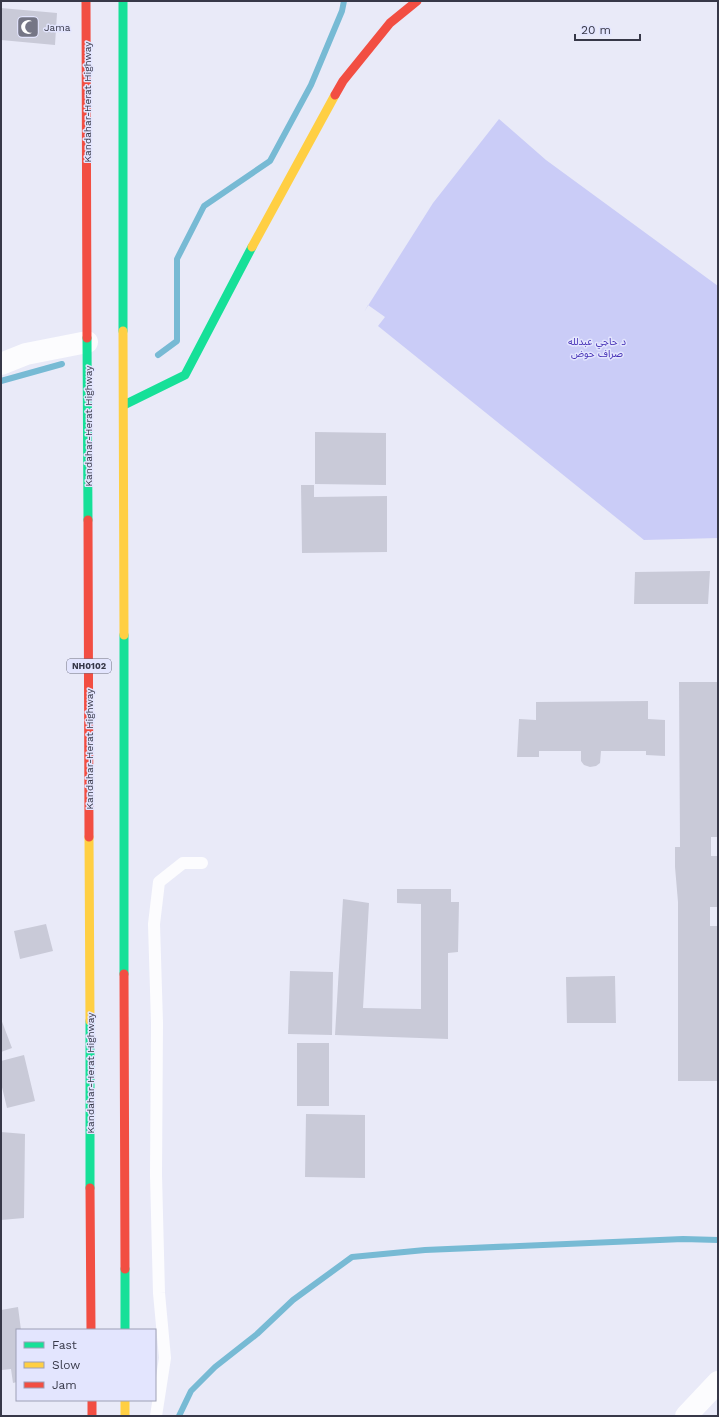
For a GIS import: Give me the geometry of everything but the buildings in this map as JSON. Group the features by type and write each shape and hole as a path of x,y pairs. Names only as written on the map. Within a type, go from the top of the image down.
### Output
{"main road":[{"name":"Kandahar-Herat Highway","path":"86,1 93,871 91,1329"},
{"name":"NH0102","path":"123,1 124,405 121,869 125,1329"},
{"path":"124,405 185,375 252,247 344,81 390,23 417,1"},
{"path":"92,1401 92,1416"},
{"path":"125,1401 125,1416"}],"street":[{"path":"1,364 26,354 88,342"},
{"path":"686,1416 718,1382"}],"lane":[{"path":"156,1416 165,1358 158,1277 156,1175 157,1023 154,924 159,882 184,863 202,863"}],"green space":[{"name":"د حاجي عبدلله صراف حوض","path":"499,119 546,160 718,286 718,538 644,540 378,326 385,317 368,305 433,203"}],"waterway":[{"path":"158,355 177,341 177,259 204,206 270,161 311,85 342,11 344,1"},
{"path":"1,381 62,364"},
{"path":"179,1416 191,1391 215,1367 257,1334 293,1300 352,1257 425,1250 683,1239 718,1240"}],"traffic: fast":[{"path":"123,1 123,331"},
{"path":"124,405 185,375 252,247"},
{"path":"87,338 88,520"},
{"path":"124,635 124,974"},
{"path":"90,1021 90,1188"},
{"path":"125,1269 125,1329"}],"traffic: slow":[{"path":"252,247 335,95"},
{"path":"123,331 124,635"},
{"path":"89,837 90,1021"},
{"path":"125,1401 125,1416"}],"traffic: jam":[{"path":"86,1 87,338"},
{"path":"335,95 343,81 390,23 417,1"},
{"path":"88,520 89,837"},
{"path":"124,974 125,1269"},
{"path":"90,1188 91,1329"},
{"path":"92,1401 92,1416"}],"place":[{"name":"Jama","path":"28,27"}]}
